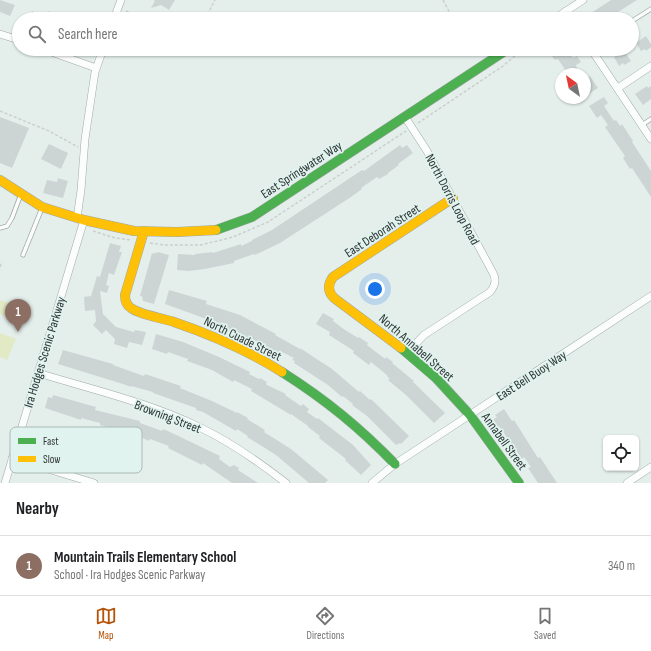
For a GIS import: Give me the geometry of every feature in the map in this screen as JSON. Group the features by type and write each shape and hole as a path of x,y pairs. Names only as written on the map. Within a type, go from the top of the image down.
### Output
{"street":[{"path":"117,12 121,0"},
{"path":"566,11 583,0"},
{"path":"0,34 12,38"},
{"path":"63,56 96,68"},
{"name":"Ira Hodges Scenic Parkway","path":"21,427 81,219 81,190 85,139 96,68 100,56"},
{"name":"East Springwater Way","path":"0,180 42,207 81,219 134,231 216,230 252,217 497,56"},
{"path":"596,56 651,139"},
{"path":"618,88 651,66"},
{"name":"North Dorris Loop Road","path":"405,117 427,151 494,273 495,279 495,284 490,292 424,335 407,353"},
{"name":"East Deborah Street","path":"328,286 333,277 453,198"},
{"name":"North Cuade Street","path":"144,231 125,295 126,302 129,307 136,311 205,333 274,366 303,385 349,419 395,464"},
{"name":"North Annabell Street","path":"328,286 330,293 334,298 407,353 436,378 470,415"},
{"name":"East Bell Buoy Way","path":"372,483 395,464 651,296"},
{"name":"Browning Street","path":"38,373 185,420 256,460 286,483"},
{"name":"Annabell Street","path":"470,415 519,483"},
{"name":"Ira Hodges Scenic Parkway","path":"5,483 10,465"},
{"path":"627,483 651,467"},
{"path":"61,473 94,483"}],"lane":[{"path":"639,17 651,9"},
{"path":"642,125 651,119"},
{"path":"0,228 7,226 12,218 21,193"},
{"path":"23,255 42,207"}],"path":[{"path":"209,12 215,0"},
{"path":"443,0 449,12"},
{"path":"0,111 49,131 82,148"},
{"path":"0,267 2,262"}],"green space":[{"path":"0,300 15,305 10,318 0,314"},
{"path":"0,333 16,339 7,360 0,357"}],"building":[{"path":"0,0 15,5 10,16 0,12"},
{"path":"153,0 175,0 169,10 161,5 151,8 155,1"},
{"path":"611,0 637,0 618,12 593,12"},
{"path":"646,36 651,44 651,47 646,51 645,49 641,51 639,48 639,41"},
{"path":"552,56 572,56 573,58 577,56 581,62 576,65 577,68 564,68 558,59 555,60"},
{"path":"628,56 631,61 624,65 623,63 619,66 614,57"},
{"path":"591,78 598,88 591,92"},
{"path":"647,86 648,88 651,86 651,99 643,105 635,94"},
{"path":"604,97 608,103 604,106 614,121 616,120 620,126 622,124 651,171 651,197 632,168 630,169 623,158 625,156 605,127 608,125 601,115 597,118 589,106"},
{"path":"0,117 29,128 12,168 0,163"},
{"path":"49,144 68,153 61,169 41,159"},
{"path":"400,145 402,148 407,145 413,153 398,164 399,165 388,174 379,179 377,177 351,197 280,243 255,255 254,254 234,261 234,263 189,271 177,270 178,254 195,255 213,253 241,244 241,246 252,241 272,230 362,170 364,171"},
{"path":"58,178 68,181 63,198 43,193 47,180 57,182"},
{"path":"110,243 121,246 119,252 122,252 114,275 109,273 106,285 109,286 107,293 100,291 103,314 116,327 134,332 135,330 146,332 142,345 129,342 127,348 114,344 115,339 106,330 102,334 93,325 96,321 95,310 85,311 84,297 91,296 97,276 100,277"},
{"path":"155,252 169,255 154,304 143,301 142,296 140,296 152,253 155,254"},
{"path":"169,290 207,301 206,304 240,315 300,348 332,369 359,392 360,391 370,400 371,399 409,436 401,444 396,445 367,416 352,405 353,404 328,385 294,363 295,361 292,360 294,358 282,352 279,352 278,354 258,342 212,321 165,304"},
{"path":"323,313 334,319 333,321 345,330 368,343 367,345 385,359 386,357 393,362 392,363 414,381 413,382 445,413 434,423 406,395 388,380 390,379 387,375 371,362 369,365 353,353 354,351 329,335 330,332 316,324"},
{"path":"156,334 183,342 219,357 250,372 249,374 267,382 267,385 286,394 285,395 301,406 303,404 309,409 307,412 317,419 318,418 353,445 371,465 361,475 345,460 346,459 319,438 320,436 308,426 291,414 251,391 252,389 234,380 233,382 212,370 187,361 188,359 168,352 167,354 152,349"},
{"path":"63,350 113,364 144,376 145,374 181,386 180,388 237,412 248,418 247,419 265,430 264,432 291,449 328,480 325,483 309,483 276,455 247,437 248,436 237,429 236,431 203,412 196,410 196,408 153,392 131,387 58,364"},
{"path":"53,395 96,407 95,410 140,421 140,423 162,431 163,429 220,456 219,459 230,467 234,465 239,468 238,470 258,483 232,483 203,463 202,465 168,448 169,446 142,438 142,427 107,427 100,425 100,423 81,418 81,420 45,408 48,397 52,398"},
{"path":"504,409 512,421 514,420 538,458 540,457 557,483 538,483 528,468 531,467 524,457 522,459 499,426 498,427 493,420 497,417 495,415"}],"traffic: fast":[{"path":"216,230 252,217 497,56"},
{"path":"401,348 436,378 470,415 519,483"},
{"path":"282,372 342,415 395,464"}],"traffic: slow":[{"path":"0,180 42,207 84,220 134,231 177,232 216,230"},
{"path":"401,348 334,298 329,290 330,282 333,277 453,198"},
{"path":"144,231 125,295 128,305 140,313 174,322 216,338 257,357 282,372"}],"place":[{"name":"Mountain Trails Elementary School","path":"18,332"}]}
